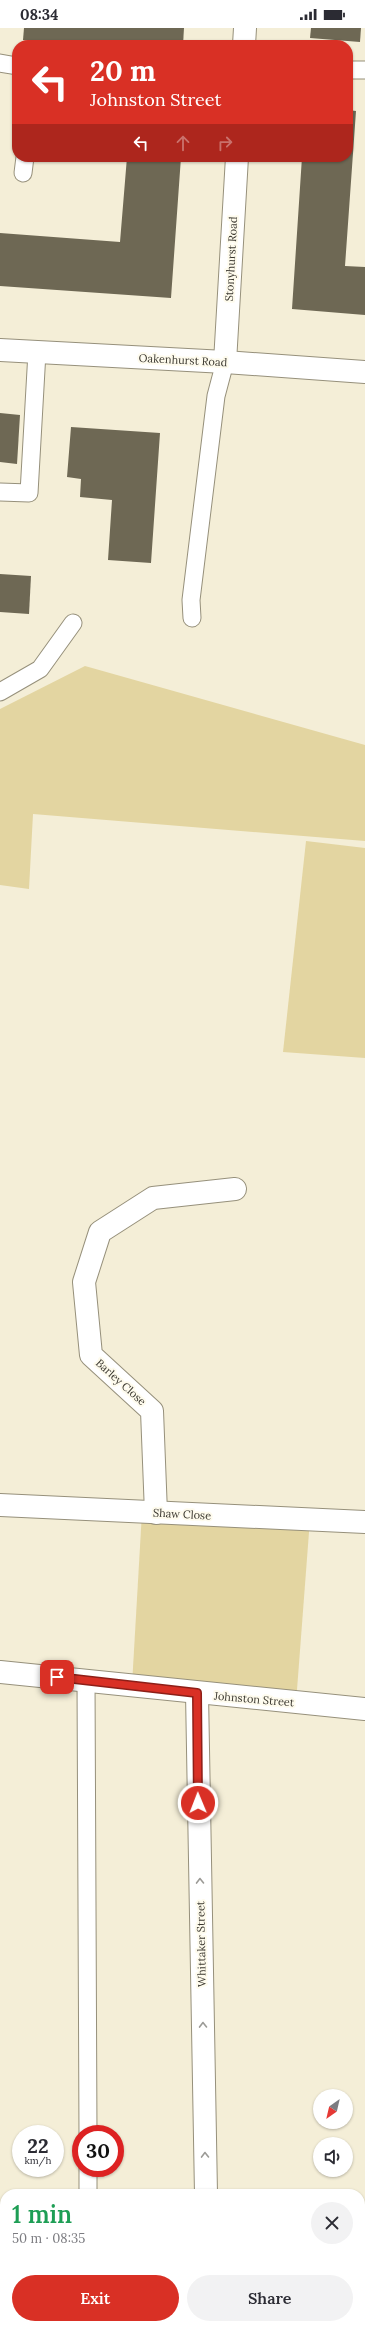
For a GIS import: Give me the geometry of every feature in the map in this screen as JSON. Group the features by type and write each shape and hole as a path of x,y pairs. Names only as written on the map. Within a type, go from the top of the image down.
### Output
{"street":[{"path":"244,40 245,28"},
{"name":"Stonyhurst Road","path":"225,362 237,162"},
{"name":"Oakenhurst Road","path":"0,350 225,362 365,372"},
{"name":"Barley Close","path":"156,1513 152,1411 91,1355 84,1282 100,1232 153,1198 235,1189"},
{"name":"Shaw Close","path":"0,1505 365,1522"},
{"name":"Johnston Street","path":"0,1672 86,1679 197,1693 365,1709"},
{"name":"Whittaker Street","path":"197,1693 206,2189"}],"lane":[{"path":"0,63 12,65"},
{"path":"353,70 365,70"},
{"path":"0,492 29,493 37,352"},
{"path":"192,618 191,600 216,396 225,362"},
{"path":"0,692 40,669 73,623"},
{"path":"86,1679 88,2125"},
{"path":"88,2177 88,2189"}],"shaded area":[{"path":"85,666 365,745 365,841 33,814 29,889 0,885 0,709"},
{"path":"306,841 365,848 365,1058 283,1052"},
{"path":"142,1512 310,1519 296,1703 132,1685"}],"building":[{"path":"24,28 184,28 183,40 23,40"},
{"path":"311,28 361,28 360,42 353,41 353,40 310,38"},
{"path":"353,111 356,111 353,153"},
{"path":"127,162 181,162 171,298 0,286 0,233 120,242"},
{"path":"302,162 352,162 345,266 365,267 365,315 292,309"},
{"path":"0,413 20,415 17,464 0,462"},
{"path":"71,427 160,433 151,563 108,560 112,500 80,497 81,479 67,477"},
{"path":"0,574 31,576 29,614 0,612"}],"route":[{"path":"57,1677 86,1679 197,1693 198,1803"}]}
